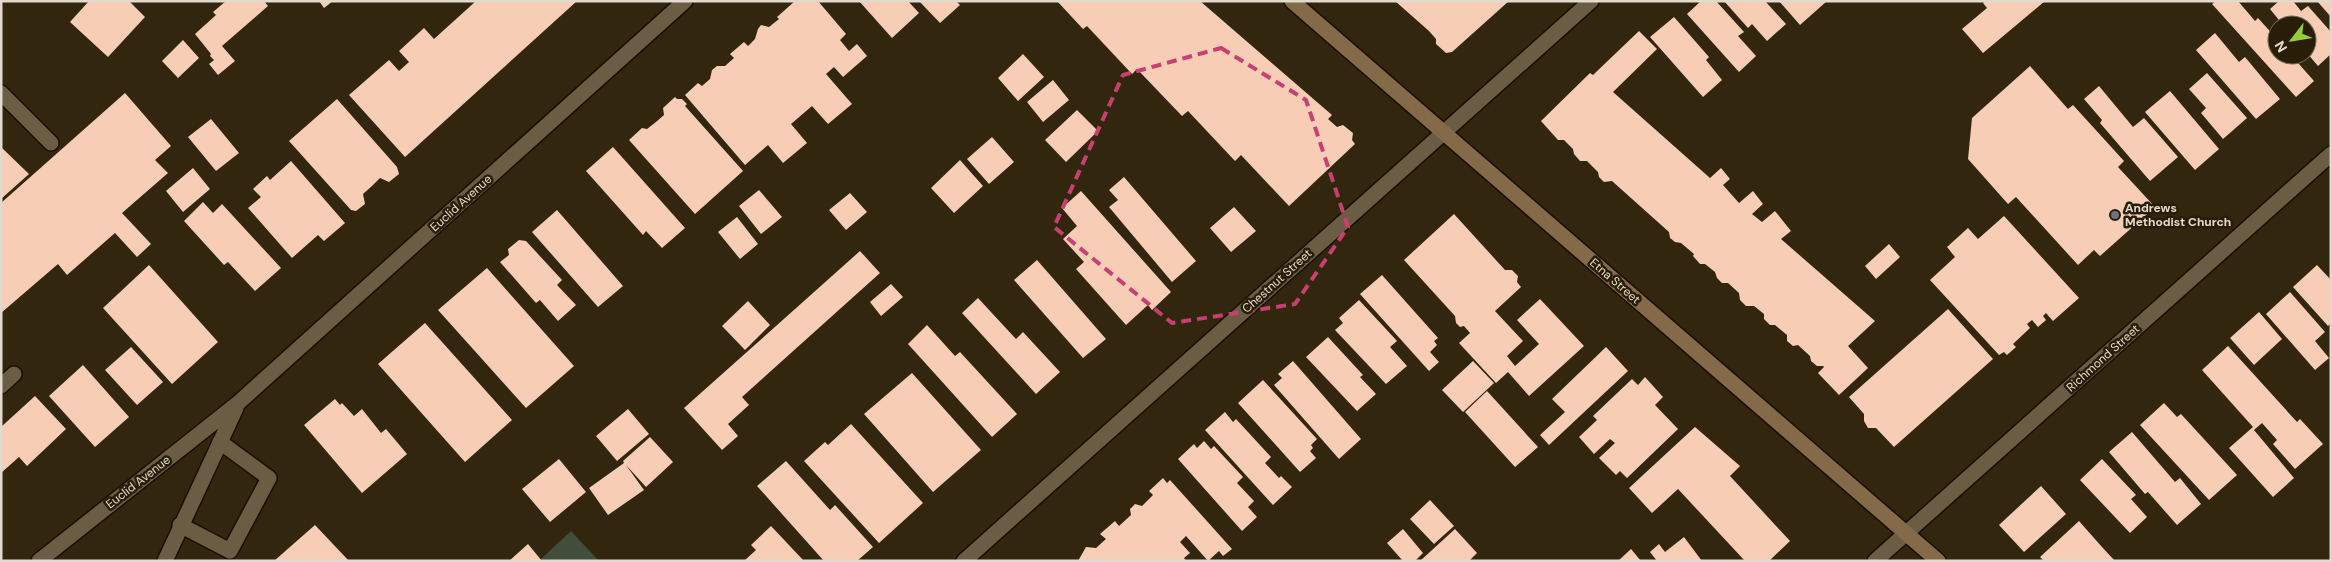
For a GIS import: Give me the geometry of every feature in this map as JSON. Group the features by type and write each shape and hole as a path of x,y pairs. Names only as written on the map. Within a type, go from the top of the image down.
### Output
{"main road":[{"name":"Etna Street","path":"1292,1 1938,561"}],"street":[{"name":"Euclid Avenue","path":"39,561 237,404 685,1"},
{"name":"Chestnut Street","path":"964,561 1591,1"},
{"path":"1,93 51,142"},
{"name":"Richmond Street","path":"1875,561 2331,154"},
{"path":"1,386 14,374"},
{"name":"Euclid Avenue","path":"165,561 237,404"},
{"path":"180,525 229,556 269,478 220,442"}],"highlighted area":[{"path":"1221,48 1306,100 1348,227 1295,304 1172,323 1054,227 1123,75"}],"green space":[{"path":"571,531 599,561 542,561 541,559"}],"building":[{"path":"89,1 129,1 145,17 108,57 70,22"},
{"path":"226,1 264,1 268,6 222,46 235,61 218,75 209,64 214,60 210,56 211,54 195,34 216,15 213,12"},
{"path":"319,1 333,1 324,8"},
{"path":"476,1 577,1 405,157 349,95 389,60 399,71 409,62 399,51 424,28 434,39"},
{"path":"795,1 818,1 846,34 840,40 849,51 857,44 867,56 843,77 834,67 826,74 852,104 828,124 812,106 791,124 807,143 783,163 768,145 745,165 685,95 698,83 702,86 710,79 712,70 717,66 725,66 734,58 730,54 744,42 748,46 755,39 761,25 769,27"},
{"path":"859,1 908,1 919,13 892,38"},
{"path":"919,1 956,1 960,5 940,23"},
{"path":"1057,1 1200,1 1332,115 1328,119 1337,127 1343,125 1353,133 1352,140 1355,144 1289,206 1241,155 1235,161 1188,111 1182,116 1137,69 1132,74 1087,26 1083,29"},
{"path":"1395,1 1509,1 1452,52 1446,53 1436,44 1436,39 1429,31"},
{"path":"1701,1 1716,1 1744,32 1738,36 1756,56 1739,72 1687,14"},
{"path":"1724,1 1765,1 1786,24 1767,41 1752,24 1748,28"},
{"path":"1779,1 1827,1 1800,25"},
{"path":"1986,1 2045,1 1983,53 1962,29 1987,8 1983,3"},
{"path":"2216,1 2238,1 2255,21 2258,18 2267,28 2267,65 2212,4"},
{"path":"2279,1 2293,1 2301,11 2308,6 2316,15 2275,15 2270,9"},
{"path":"2317,1 2331,1 2331,17"},
{"path":"2317,16 2331,32 2331,54 2318,66"},
{"path":"1674,17 1709,57 1706,60 1722,80 1703,97 1650,37"},
{"path":"1639,31 1657,49 1613,92 1710,178 1721,168 1730,179 1723,185 1739,203 1753,191 1763,204 1752,214 1762,222 1775,211 1791,231 1781,239 1875,321 1848,346 1868,368 1839,395 1818,373 1823,366 1817,366 1811,361 1810,356 1798,345 1793,346 1787,341 1787,335 1775,325 1770,325 1764,319 1764,314 1754,306 1746,306 1740,300 1739,293 1728,283 1722,283 1717,278 1715,272 1705,264 1700,264 1693,256 1694,254 1681,243 1675,242 1670,238 1669,232 1612,181 1604,182 1599,177 1598,172 1587,161 1580,161 1574,154 1573,149 1564,140 1558,140 1541,121 1590,73 1593,75"},
{"path":"2215,33 2239,62 2245,57 2280,99 2256,119 2196,50"},
{"path":"183,40 199,58 178,78 162,61"},
{"path":"1023,54 1044,77 1018,101 998,78"},
{"path":"2267,65 2300,65 2314,81 2296,97"},
{"path":"2030,66 2068,109 2073,105 2124,161 2118,167 2155,207 2100,256 2094,250 2078,265 2016,197 2008,204 1968,159 1972,118"},
{"path":"2207,73 2247,118 2223,139 2201,113 2206,108 2189,89"},
{"path":"1053,80 1069,100 1043,122 1027,102"},
{"path":"2099,86 2133,127 2144,118 2178,157 2150,181 2100,123 2102,120 2084,99"},
{"path":"2170,91 2219,149 2195,170 2145,112"},
{"path":"125,93 171,146 155,160 168,173 122,213 151,244 137,257 115,233 67,275 58,264 1,313 1,203"},
{"path":"675,97 682,99 687,104 685,106 743,171 695,214 629,140 642,128 647,129 664,115 663,108"},
{"path":"337,99 397,167 399,174 389,182 380,178 363,194 365,204 356,211 351,210 289,141"},
{"path":"1077,110 1098,131 1066,162 1045,140"},
{"path":"211,119 239,153 216,171 188,137"},
{"path":"992,137 1014,162 989,184 967,159"},
{"path":"1,147 29,174 1,199"},
{"path":"613,147 685,228 662,248 646,231 643,235 586,171"},
{"path":"960,160 983,186 954,213 931,188"},
{"path":"291,161 345,223 324,241 318,235 292,258 248,208 261,197 253,189 267,176 270,180"},
{"path":"193,168 210,189 183,212 166,191"},
{"path":"1124,177 1196,261 1172,282 1109,207 1118,200 1109,190"},
{"path":"759,190 782,217 761,234 739,206"},
{"path":"1081,191 1171,292 1152,310 1148,305 1126,325 1076,269 1084,262 1063,239 1077,226 1062,208"},
{"path":"850,193 867,212 846,230 829,210"},
{"path":"203,202 213,213 222,204 281,268 255,291 228,262 224,265 184,221"},
{"path":"1234,207 1256,231 1231,252 1210,228"},
{"path":"557,210 623,286 598,307 532,232"},
{"path":"1454,214 1505,270 1512,270 1518,276 1517,282 1521,287 1495,311 1523,341 1507,356 1515,366 1539,344 1517,320 1540,299 1584,346 1529,396 1508,372 1496,383 1459,343 1470,333 1464,326 1460,327 1456,323 1455,316 1404,260"},
{"path":"2004,216 2079,298 2053,321 2046,313 2043,316 2046,320 2038,327 2032,320 2027,324 2030,328 2013,344 2016,347 2007,355 2004,352 1999,355 1930,280 1955,257 1947,247 1968,228 1978,239"},
{"path":"737,217 758,244 740,259 718,232"},
{"path":"519,240 526,241 562,280 557,285 576,305 558,321 540,300 536,303 500,262 509,255 508,249"},
{"path":"1889,244 1900,257 1876,279 1865,266"},
{"path":"860,251 880,273 742,397 749,405 728,424 738,436 722,450 684,408"},
{"path":"1037,260 1106,339 1083,358 1014,280"},
{"path":"149,265 218,342 172,384 103,308"},
{"path":"2317,265 2331,280 2331,323 2328,326 2293,287"},
{"path":"487,268 574,366 526,408 438,310"},
{"path":"1382,275 1438,338 1434,341 1437,345 1430,352 1439,362 1429,371 1360,294"},
{"path":"891,284 903,297 881,316 870,302"},
{"path":"2290,292 2325,332 2315,341 2329,358 2315,370 2266,314"},
{"path":"978,298 1016,339 1023,332 1060,372 1036,394 962,313"},
{"path":"1359,300 1397,341 1390,347 1407,366 1386,384 1335,330 1343,323 1339,318"},
{"path":"748,301 770,325 745,350 722,326"},
{"path":"1948,309 1993,359 1894,447 1876,428 1868,428 1864,421 1864,414 1849,397"},
{"path":"2259,312 2282,339 2254,365 2230,338"},
{"path":"425,323 512,420 465,462 378,364"},
{"path":"927,325 955,356 960,352 1017,414 992,437 908,344"},
{"path":"1328,337 1363,375 1360,377 1376,394 1357,411 1306,357"},
{"path":"2228,346 2297,422 2300,419 2323,444 2295,469 2273,444 2277,440 2262,423 2254,430 2294,478 2273,497 2229,448 2253,427 2202,370"},
{"path":"131,347 163,382 137,405 105,370"},
{"path":"1606,347 1628,371 1549,445 1540,435 1565,412 1552,399"},
{"path":"1293,361 1361,439 1339,459 1274,385 1282,378 1278,374"},
{"path":"1473,361 1494,383 1463,412 1442,390"},
{"path":"83,365 129,417 95,447 49,396"},
{"path":"912,373 981,450 933,492 864,414"},
{"path":"1645,377 1663,397 1655,405 1678,429 1627,478 1620,471 1616,475 1599,458 1615,443 1610,439 1594,454 1579,437 1597,420 1593,416 1632,379 1638,385"},
{"path":"1263,380 1317,439 1311,445 1313,448 1310,451 1316,458 1300,472 1238,403"},
{"path":"1487,391 1538,447 1515,467 1465,412"},
{"path":"35,396 66,429 27,466 19,457 1,473 1,427"},
{"path":"335,399 340,405 342,403 354,416 362,409 381,433 386,429 407,454 362,493 304,425"},
{"path":"2164,403 2177,417 2181,414 2237,475 2209,500 2140,425"},
{"path":"628,409 649,434 617,461 596,436"},
{"path":"1225,412 1233,422 1236,419 1271,457 1265,463 1279,478 1281,476 1292,487 1273,505 1205,430"},
{"path":"851,424 923,503 879,543 804,461 825,442 828,445"},
{"path":"1695,427 1740,466 1730,476 1790,541 1769,561 1745,561 1678,489 1652,513 1629,488"},
{"path":"2132,432 2175,482 2180,478 2201,504 2177,525 2148,492 2145,494 2109,452"},
{"path":"650,437 673,462 646,487 626,465 644,490 608,515 589,488 624,463 623,461"},
{"path":"1204,441 1211,449 1214,446 1243,477 1237,483 1254,501 1248,507 1257,517 1242,531 1178,459 1194,444 1197,448"},
{"path":"559,459 586,492 550,522 522,489"},
{"path":"2102,459 2136,495 2131,499 2147,517 2130,533 2080,480"},
{"path":"786,461 830,510 835,505 873,547 857,561 824,561 757,486"},
{"path":"1163,478 1167,483 1170,480 1232,549 1223,556 1219,551 1208,561 1186,536 1180,542 1190,553 1184,558 1186,561 1078,561 1086,547 1096,548 1106,539 1100,534 1115,521 1119,526 1131,515 1130,509 1135,504 1142,506 1153,495 1149,491"},
{"path":"2041,486 2066,514 2024,552 1999,525"},
{"path":"1430,500 1454,526 1434,544 1410,519"},
{"path":"2079,521 2115,561 2044,561 2040,557"},
{"path":"315,525 349,561 274,561"},
{"path":"771,526 804,561 744,561 756,550 751,545"},
{"path":"1403,529 1423,553 1415,561 1403,561 1387,543"},
{"path":"1455,529 1477,553 1469,561 1420,561"},
{"path":"1684,537 1702,561 1657,561 1650,552 1659,544 1665,552"},
{"path":"528,544 542,561 509,561"},
{"path":"1631,549 1641,561 1618,561"}],"place":[{"name":"Andrews Methodist Church","path":"2115,215"}]}
